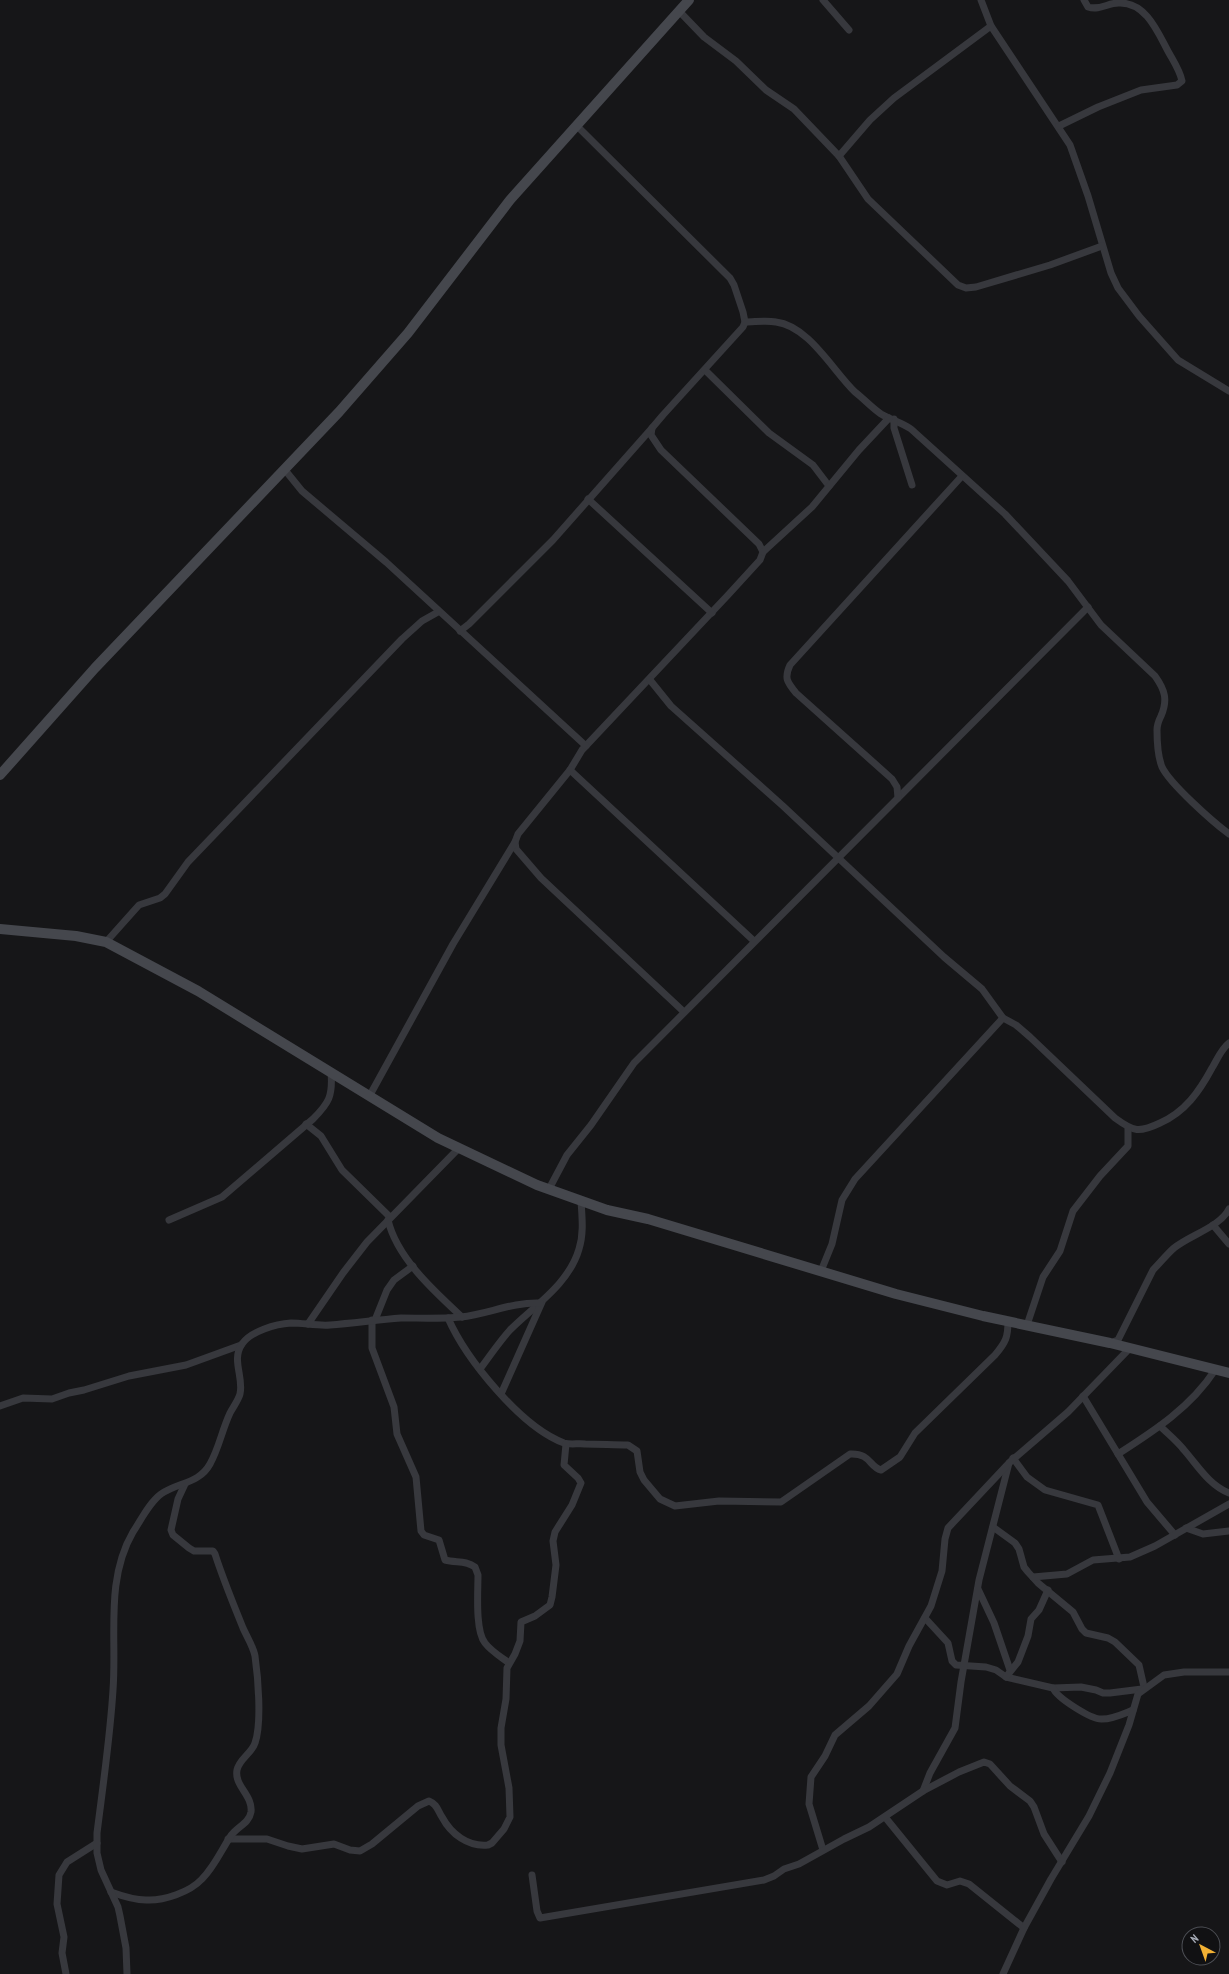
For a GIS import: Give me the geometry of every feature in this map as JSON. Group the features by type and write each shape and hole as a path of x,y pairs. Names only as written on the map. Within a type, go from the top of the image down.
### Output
{"street":[{"path":"0,775 101,662 339,412 408,333 510,200 578,126 689,0"},
{"path":"823,0 850,30"},
{"path":"1058,126 1119,98 1141,90 1177,85 1182,81 1176,66 1157,31 1142,11 1135,6 1120,2 1092,9 1088,7 1084,0"},
{"path":"983,1 991,26 1058,126 1076,160 1102,246 1111,273 1118,288 1151,331 1178,360 1229,392"},
{"path":"679,11 704,37 736,61 766,90 794,109 839,156 868,199 881,214 958,285 966,288 976,288 1050,265 1102,246"},
{"path":"839,156 870,120 894,98 991,26"},
{"path":"460,631 469,624 534,559 705,370 745,322 737,292 730,278 578,126"},
{"path":"745,322 776,322 788,326 800,333 854,390 877,410 911,429 1005,514 1068,581 1101,625 1155,676 1162,685 1165,694 1165,706 1157,729 1160,759 1165,771 1200,809 1229,834"},
{"path":"705,370 769,433 813,465 829,486"},
{"path":"892,418 912,485"},
{"path":"370,1095 453,944 524,826 570,770 586,746 712,613 760,560 763,552 812,507 829,486 892,418"},
{"path":"652,428 651,435 661,450 759,544 763,552"},
{"path":"285,470 302,491 386,562 438,612 586,746"},
{"path":"898,798 897,787 892,779 796,693 787,681 786,674 790,665 962,476"},
{"path":"588,499 712,613"},
{"path":"549,1189 567,1155 591,1125 626,1074 684,1012 754,941 1088,607"},
{"path":"106,942 139,906 160,898 165,894 188,862 402,639 422,621 438,612"},
{"path":"650,680 672,706 944,957 982,989 1003,1018 1016,1025 1030,1037 1115,1118 1128,1128 1145,1130 1165,1121 1186,1106 1204,1082 1223,1049 1229,1044"},
{"path":"570,770 754,941"},
{"path":"515,842 516,849 541,878 684,1012"},
{"path":"0,929 76,936 106,942 198,991 438,1138 549,1189 581,1201 607,1210 648,1219 821,1270 896,1294 1008,1321 1110,1343 1229,1373"},
{"path":"821,1270 832,1244 842,1200 855,1179 1003,1018"},
{"path":"169,1220 226,1194 323,1109 330,1099 333,1089 331,1072"},
{"path":"306,1124 321,1136 342,1170 389,1218 394,1238 413,1266 462,1317"},
{"path":"1028,1325 1043,1277 1060,1251 1073,1211 1100,1176 1128,1146 1128,1128"},
{"path":"308,1324 343,1273 389,1218 459,1148"},
{"path":"480,1369 510,1331 541,1302 561,1279 576,1257 582,1230 581,1201"},
{"path":"1110,1343 1118,1340 1153,1270 1174,1248 1226,1216 1229,1209"},
{"path":"1213,1225 1229,1244"},
{"path":"413,1266 394,1280 387,1290 374,1320 372,1348 394,1407 397,1434 416,1477 421,1531 424,1535 439,1540 445,1560 464,1562 475,1567 478,1575 478,1615 480,1636 485,1644 509,1663"},
{"path":"0,1406 23,1398 52,1399 135,1375 186,1365 241,1345 251,1335 291,1323 327,1325 374,1320 462,1317 479,1315 515,1304 541,1302"},
{"path":"501,1394 541,1302"},
{"path":"448,1318 454,1330 480,1369 526,1420 547,1434 566,1444 633,1446 637,1450 640,1472 644,1480 660,1499 675,1506 719,1501 781,1502 850,1454 864,1456 879,1470 890,1465 900,1457 915,1433 979,1372 1004,1344 1008,1334 1008,1321"},
{"path":"127,1974 126,1948 118,1906 101,1870 97,1853 113,1688 115,1589 124,1551 132,1533 149,1508 160,1495 173,1487 199,1478 208,1468 220,1443 230,1412 240,1395 237,1362 241,1345"},
{"path":"823,1850 809,1804 810,1777 825,1756 835,1735 869,1706 897,1674 909,1646 931,1606 942,1571 946,1532 1012,1460 1068,1412 1130,1348"},
{"path":"1118,1454 1160,1426 1181,1409 1200,1390 1215,1370"},
{"path":"1083,1396 1147,1502 1174,1535"},
{"path":"1160,1426 1181,1446 1207,1478 1220,1489 1229,1492"},
{"path":"228,1839 267,1839 295,1848 334,1844 350,1850 360,1851 372,1844 418,1806 429,1801 436,1806 449,1828 463,1840 483,1846 492,1843 508,1823 510,1817 509,1788 500,1737 509,1663 515,1654 520,1640 521,1622 543,1612 550,1605 556,1565 553,1541 555,1532 572,1505 581,1483 578,1478 564,1465 566,1444"},
{"path":"924,1791 930,1773 955,1728 964,1665 978,1588 1012,1460"},
{"path":"1012,1460 1027,1477 1045,1490 1098,1505 1119,1560"},
{"path":"111,1892 147,1901 159,1899 184,1891 201,1880 211,1868 228,1839 248,1820 251,1814 252,1805 236,1774 237,1768 255,1744 257,1734 259,1717 254,1655 213,1551 189,1548 173,1536 171,1530 178,1499 185,1484"},
{"path":"1033,1577 1067,1574 1093,1560 1119,1560 1141,1553 1229,1504"},
{"path":"993,1527 1015,1543 1019,1549 1024,1567 1033,1577 1073,1612 1082,1630 1086,1633 1108,1638 1115,1642 1138,1665 1143,1688"},
{"path":"1186,1528 1203,1534 1229,1532"},
{"path":"978,1588 994,1622 1010,1670"},
{"path":"1006,1677 1010,1670 1018,1662 1028,1636 1031,1619 1039,1610 1048,1590"},
{"path":"925,1618 948,1643 953,1663 986,1666 996,1670 1006,1677 1053,1688 1082,1687 1103,1693 1143,1688"},
{"path":"1003,1974 1024,1928 1089,1816 1110,1773 1138,1694 1143,1688 1164,1675 1184,1672 1229,1672"},
{"path":"1053,1688 1065,1701 1097,1719 1107,1719 1133,1710"},
{"path":"532,1875 537,1911 540,1918 764,1880 774,1876 784,1868 799,1864 885,1817 924,1791 959,1772 984,1762 990,1764 1010,1786 1030,1801 1034,1807 1044,1834 1062,1862"},
{"path":"885,1817 938,1881 947,1885 960,1881 969,1884 1024,1928"},
{"path":"66,1974 62,1953 64,1937 57,1904 59,1875 66,1862 97,1843"}]}
